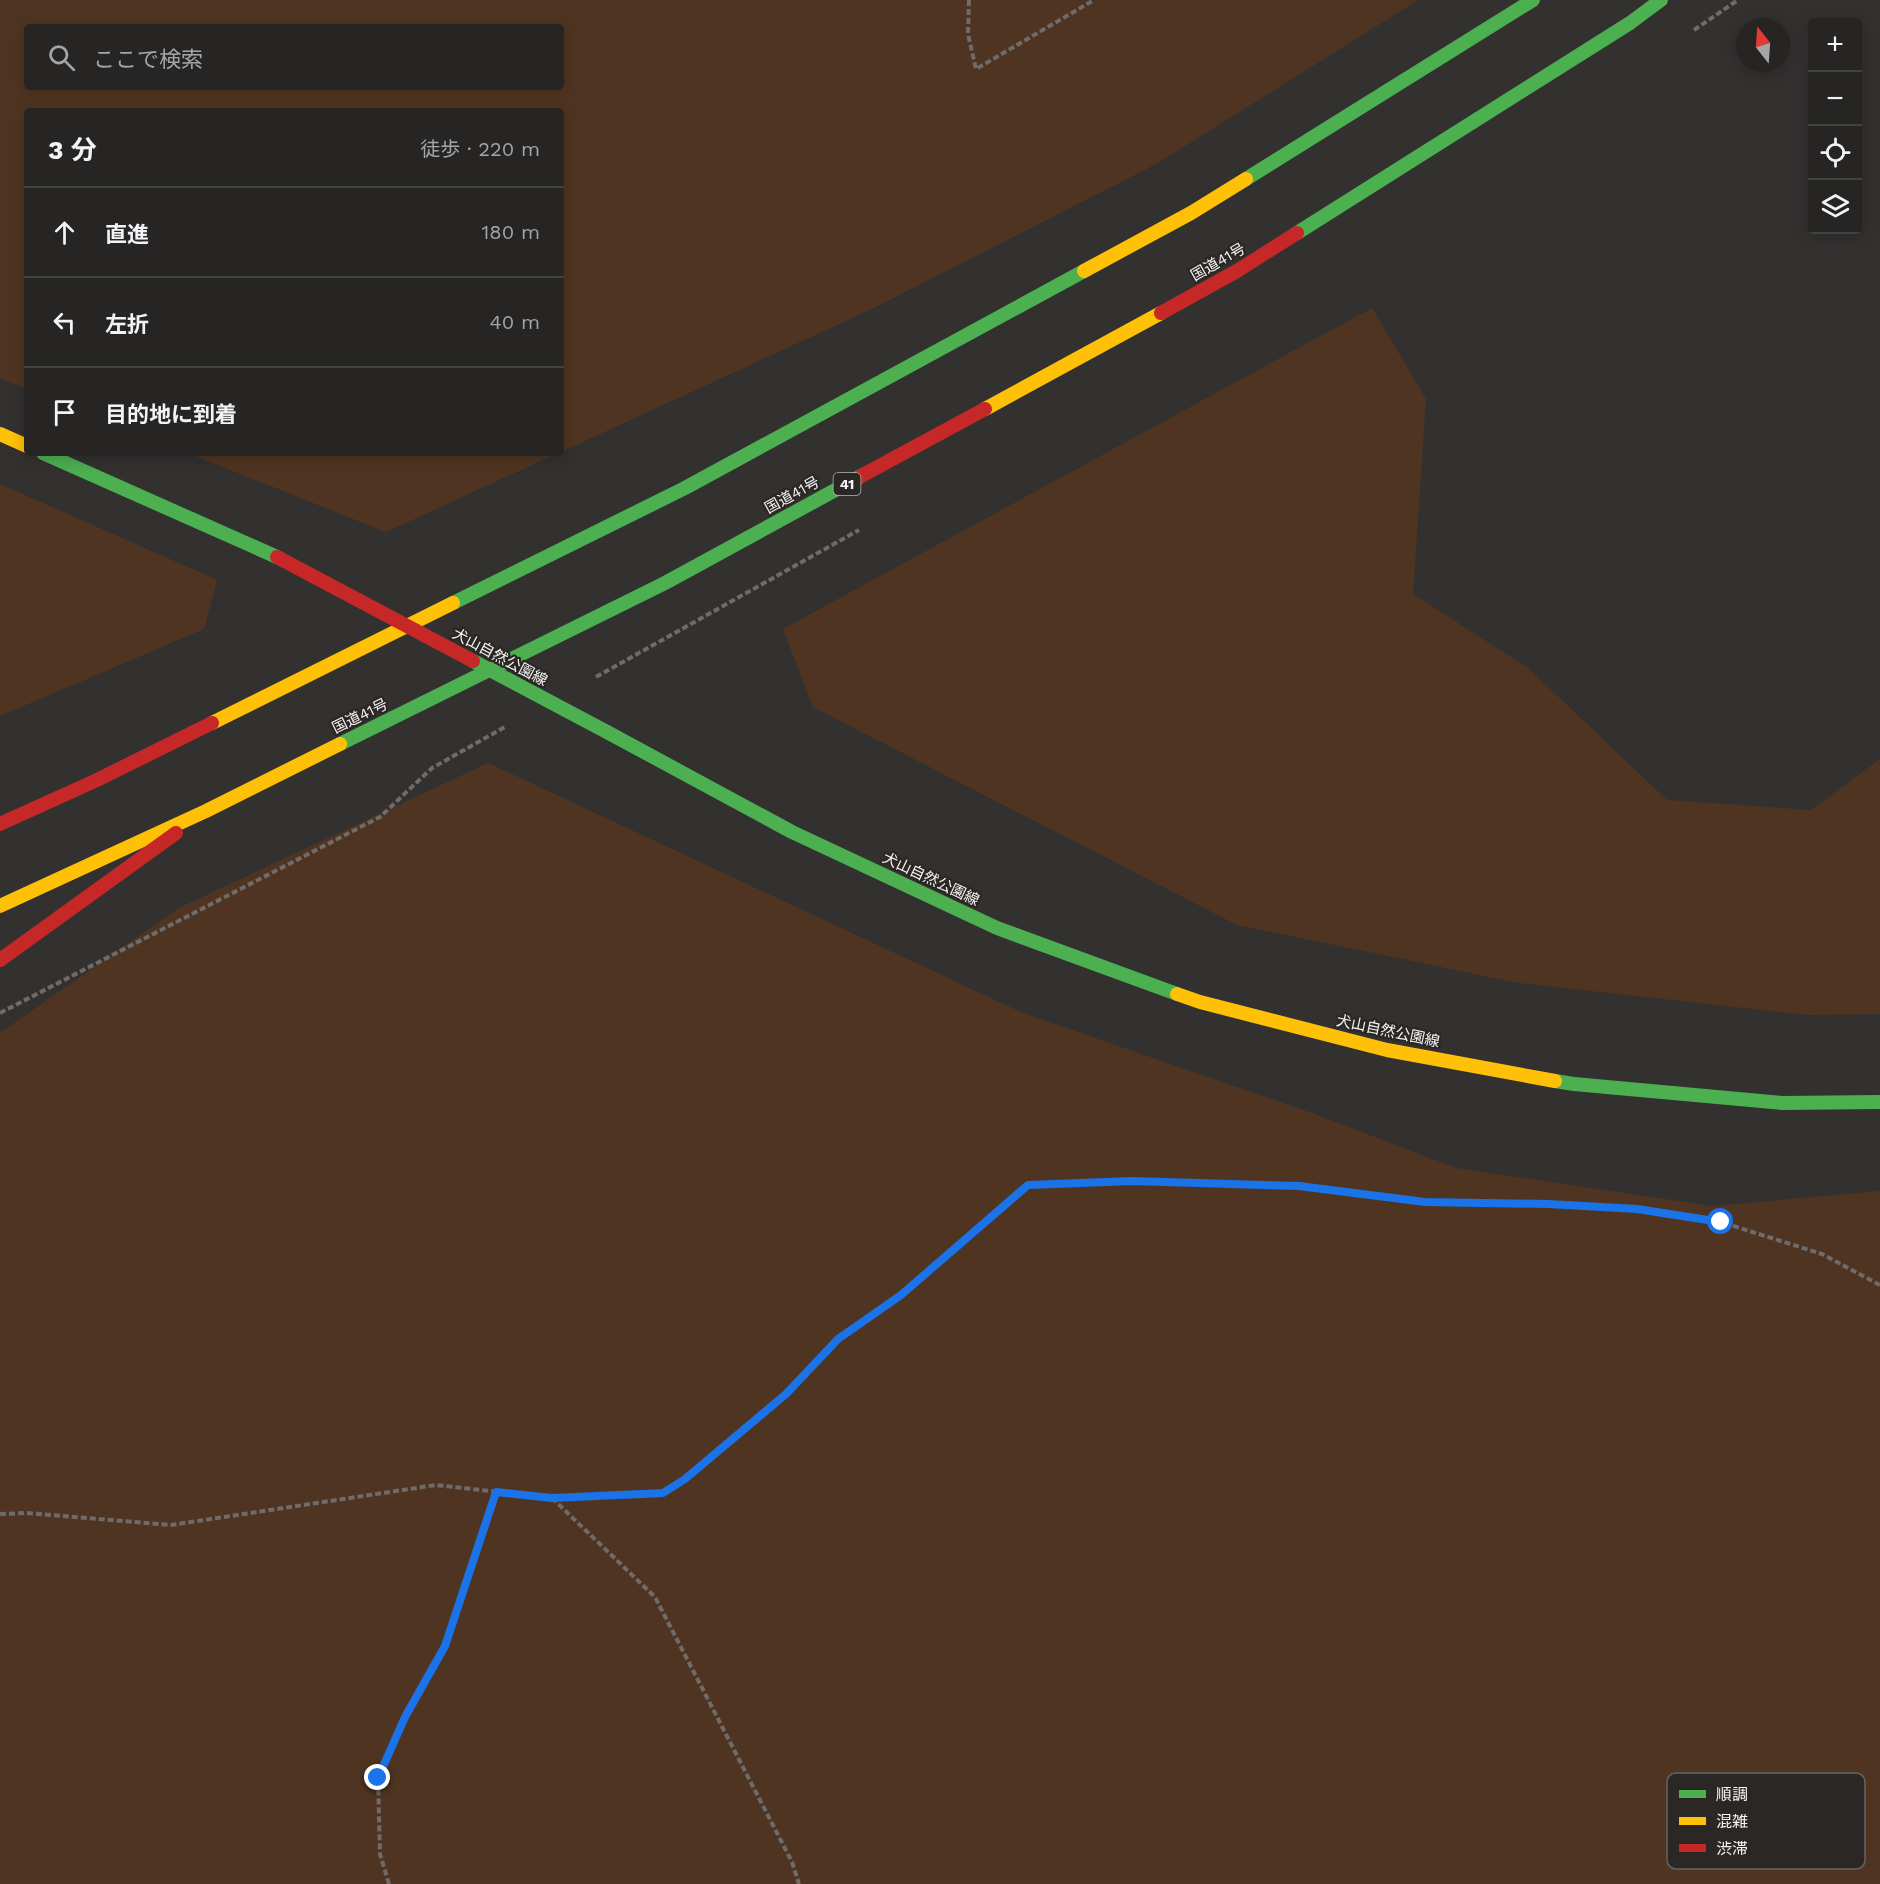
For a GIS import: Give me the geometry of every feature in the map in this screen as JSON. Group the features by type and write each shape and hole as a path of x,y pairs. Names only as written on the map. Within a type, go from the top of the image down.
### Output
{"main road":[{"path":"0,824 97,780 685,488 1191,213 1533,0"},
{"name":"国道41号","path":"0,906 206,811 665,583 1237,271 1620,29 1660,0"},
{"path":"0,434 24,445"},
{"name":"犬山自然公園線","path":"50,456 277,557 792,832 997,928 1200,1002 1387,1050 1574,1084 1782,1103 1880,1102"},
{"path":"0,810 97,780"},
{"path":"0,960 206,811"}],"path":[{"path":"969,0 968,34 976,69 1094,0"},
{"path":"0,1514 26,1513 171,1525 436,1485 552,1498 663,1493 685,1479 786,1394 838,1339 901,1295 1028,1185 1132,1181 1299,1186 1425,1202 1548,1204 1637,1209 1721,1222 1822,1254 1880,1285"},
{"path":"389,1884 380,1854 378,1778 405,1717 445,1646 496,1492"},
{"path":"552,1498 655,1598 792,1862 799,1884"}],"shaded area":[{"path":"0,0 1418,0 1158,163 876,307 564,451 564,108 24,108 24,388 0,378"},
{"path":"1372,308 1426,399 1413,594 1528,668 1667,800 1811,810 1880,759 1880,1014 1807,1015 1519,983 1237,925 813,707 783,629"},
{"path":"196,456 551,456 386,532"},
{"path":"0,484 217,580 204,629 0,716"},
{"path":"488,763 1023,1013 1312,1113 1456,1168 1712,1206 1880,1191 1880,1884 0,1884 0,1033 179,908"}],"traffic: fast":[{"path":"1246,179 1533,0"},
{"path":"1297,233 1630,23 1661,0"},
{"path":"453,603 685,488 1084,271"},
{"path":"50,456 277,557"},
{"path":"340,744 665,583 861,476"},
{"path":"473,661 607,732"},
{"path":"607,732 792,832 997,928 1177,994"},
{"path":"1555,1081 1782,1103 1880,1102"}],"traffic: slow":[{"path":"1084,271 1191,213 1246,179"},
{"path":"985,409 1161,313"},
{"path":"0,434 24,445"},
{"path":"212,723 453,603"},
{"path":"0,906 206,811 340,744"},
{"path":"1177,994 1200,1002 1387,1050 1555,1081"}],"traffic: jam":[{"path":"1161,313 1237,271 1297,233"},
{"path":"861,476 985,409"},
{"path":"277,557 473,661"},
{"path":"0,824 97,780 212,723"},
{"path":"0,960 176,833"}],"route":[{"path":"378,1778 405,1717 445,1646 496,1492 552,1498 663,1493 685,1479 786,1394 838,1339 901,1295 1028,1185 1132,1181 1299,1186 1425,1202 1548,1204 1637,1209 1721,1222"}]}
